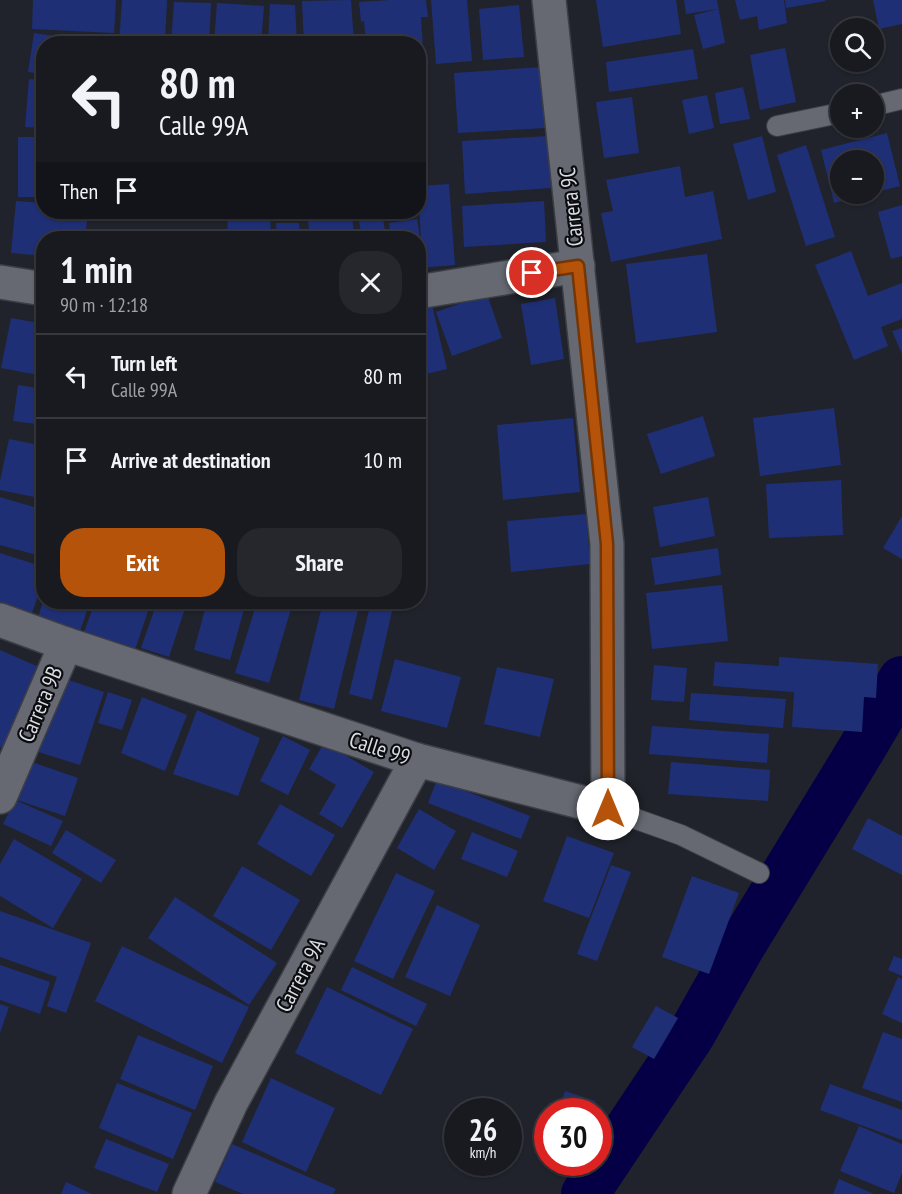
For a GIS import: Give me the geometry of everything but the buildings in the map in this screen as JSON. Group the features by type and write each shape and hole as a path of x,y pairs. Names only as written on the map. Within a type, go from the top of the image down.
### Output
{"street":[{"name":"Carrera 9C","path":"549,0 607,544 608,809"},
{"path":"426,291 578,266"},
{"path":"0,282 36,288"},
{"name":"Calle 99","path":"0,620 417,760 608,809"},
{"name":"Carrera 9B","path":"0,797 66,644"},
{"name":"Carrera 9A","path":"189,1194 231,1102 417,760"}],"lane":[{"path":"884,103 902,99"},
{"path":"777,126 830,114"},
{"name":"Calle 99","path":"608,809 681,835 759,873"}],"waterway":[{"path":"585,1194 691,1035 740,948 902,680"}],"route":[{"path":"532,273 578,266 607,544 608,809"}]}
